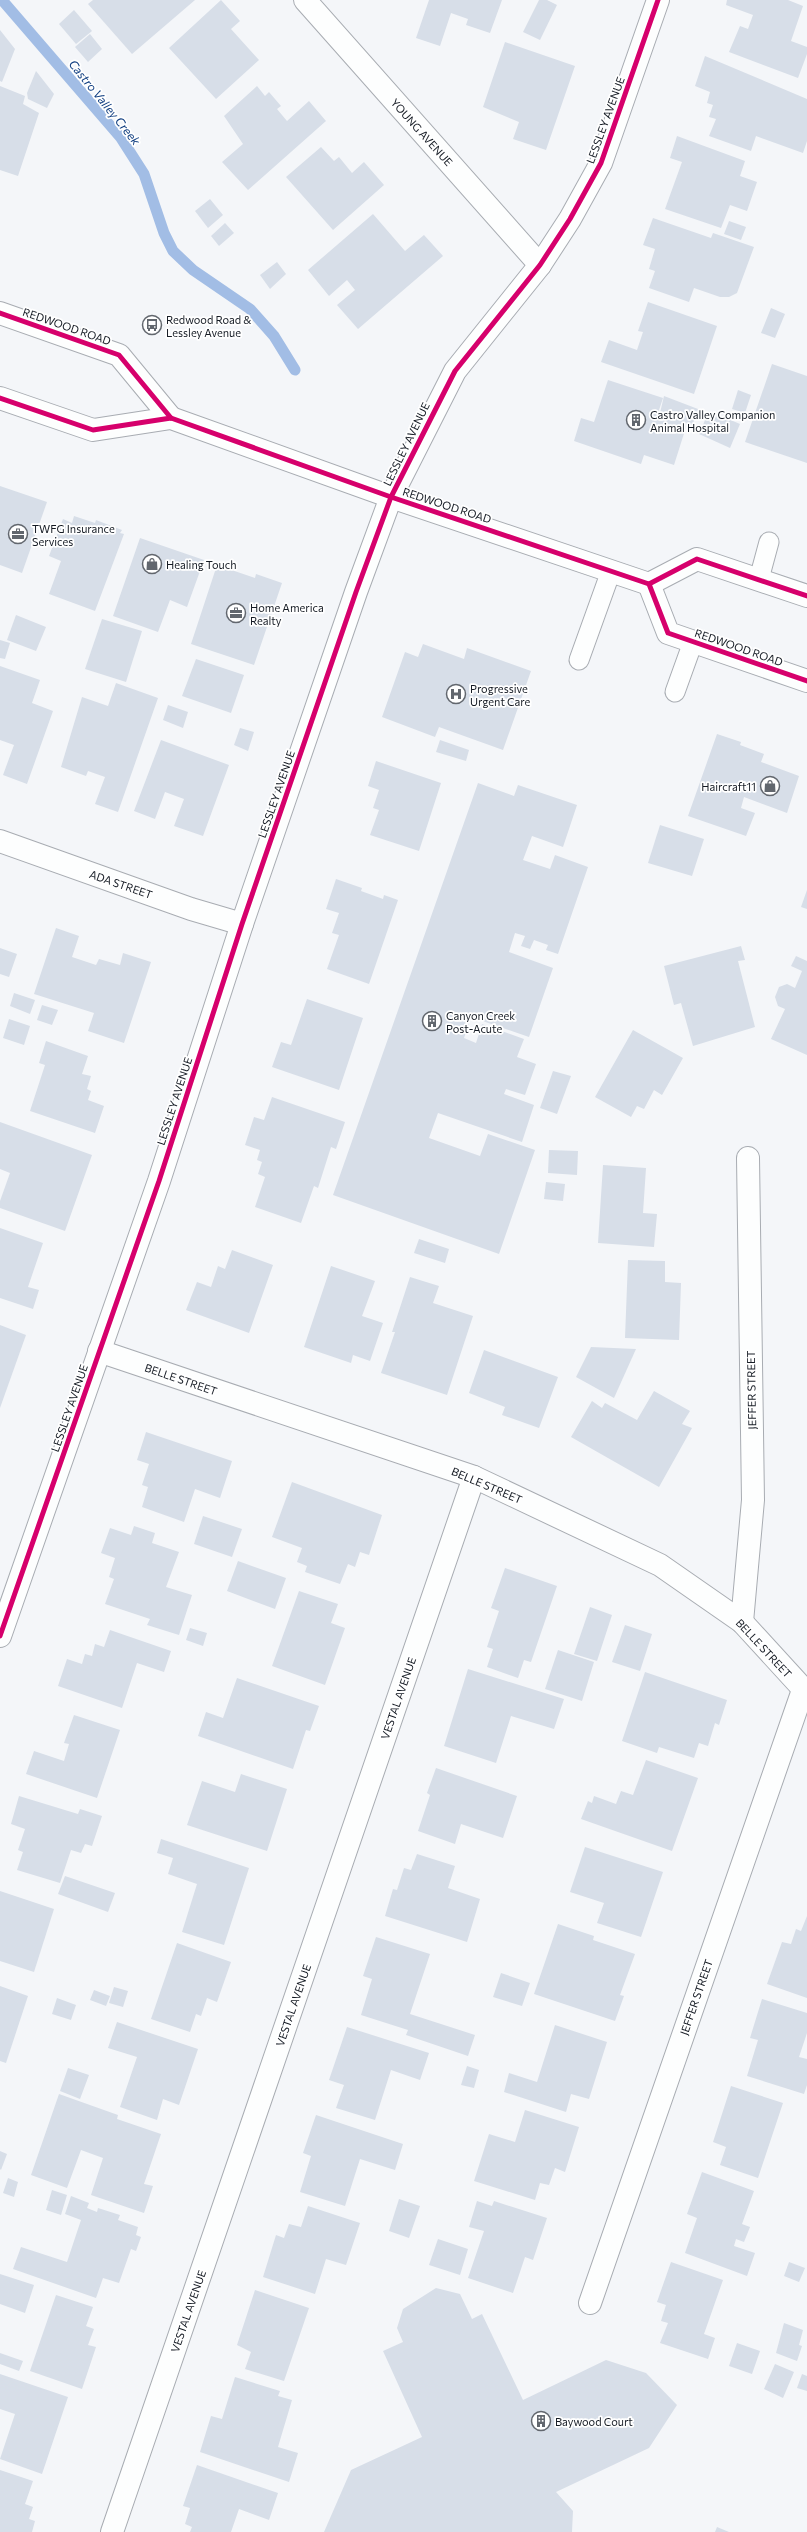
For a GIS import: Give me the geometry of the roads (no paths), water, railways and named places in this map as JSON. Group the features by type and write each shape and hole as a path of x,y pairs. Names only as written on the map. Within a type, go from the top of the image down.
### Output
{"street":[{"name":"YOUNG AVENUE","path":"305,0 540,265"},
{"name":"LESSLEY AVENUE","path":"0,1636 159,1180 242,924 356,592 391,497 455,371 540,265 570,219 601,162 658,0"},
{"name":"REDWOOD ROAD","path":"0,313 119,355 172,418"},
{"name":"REDWOOD ROAD","path":"1,401 93,430 172,418 391,497 611,570 649,584 668,632 807,681"},
{"path":"649,584 697,559 807,596"},
{"name":"ADA STREET","path":"0,841 191,908 242,924"},
{"name":"JEFFER STREET","path":"742,1622 753,1500 748,1158"},
{"name":"BELLE STREET","path":"99,1351 474,1477 660,1564 742,1622 805,1691"},
{"name":"VESTAL AVENUE","path":"112,2532 474,1477"},
{"name":"JEFFER STREET","path":"590,2303 805,1691"}],"lane":[{"path":"759,579 770,542"},
{"path":"579,660 611,570"},
{"path":"675,692 693,642"}],"waterway":[{"name":"Castro Valley Creek","path":"2,0 121,138 144,174 164,233 173,251 193,270 250,309 274,336 295,370"}],"place":[{"name":"Redwood Road & Lessley Avenue","path":"152,325"},
{"name":"Castro Valley Companion Animal Hospital","path":"636,420"},
{"name":"TWFG Insurance Services","path":"18,534"},
{"name":"Healing Touch","path":"152,564"},
{"name":"Home America Realty","path":"236,613"},
{"name":"Progressive Urgent Care","path":"456,694"},
{"name":"Haircraft11","path":"770,786"},
{"name":"Canyon Creek Post-Acute","path":"432,1021"},
{"name":"Baywood Court","path":"541,2421"}]}
